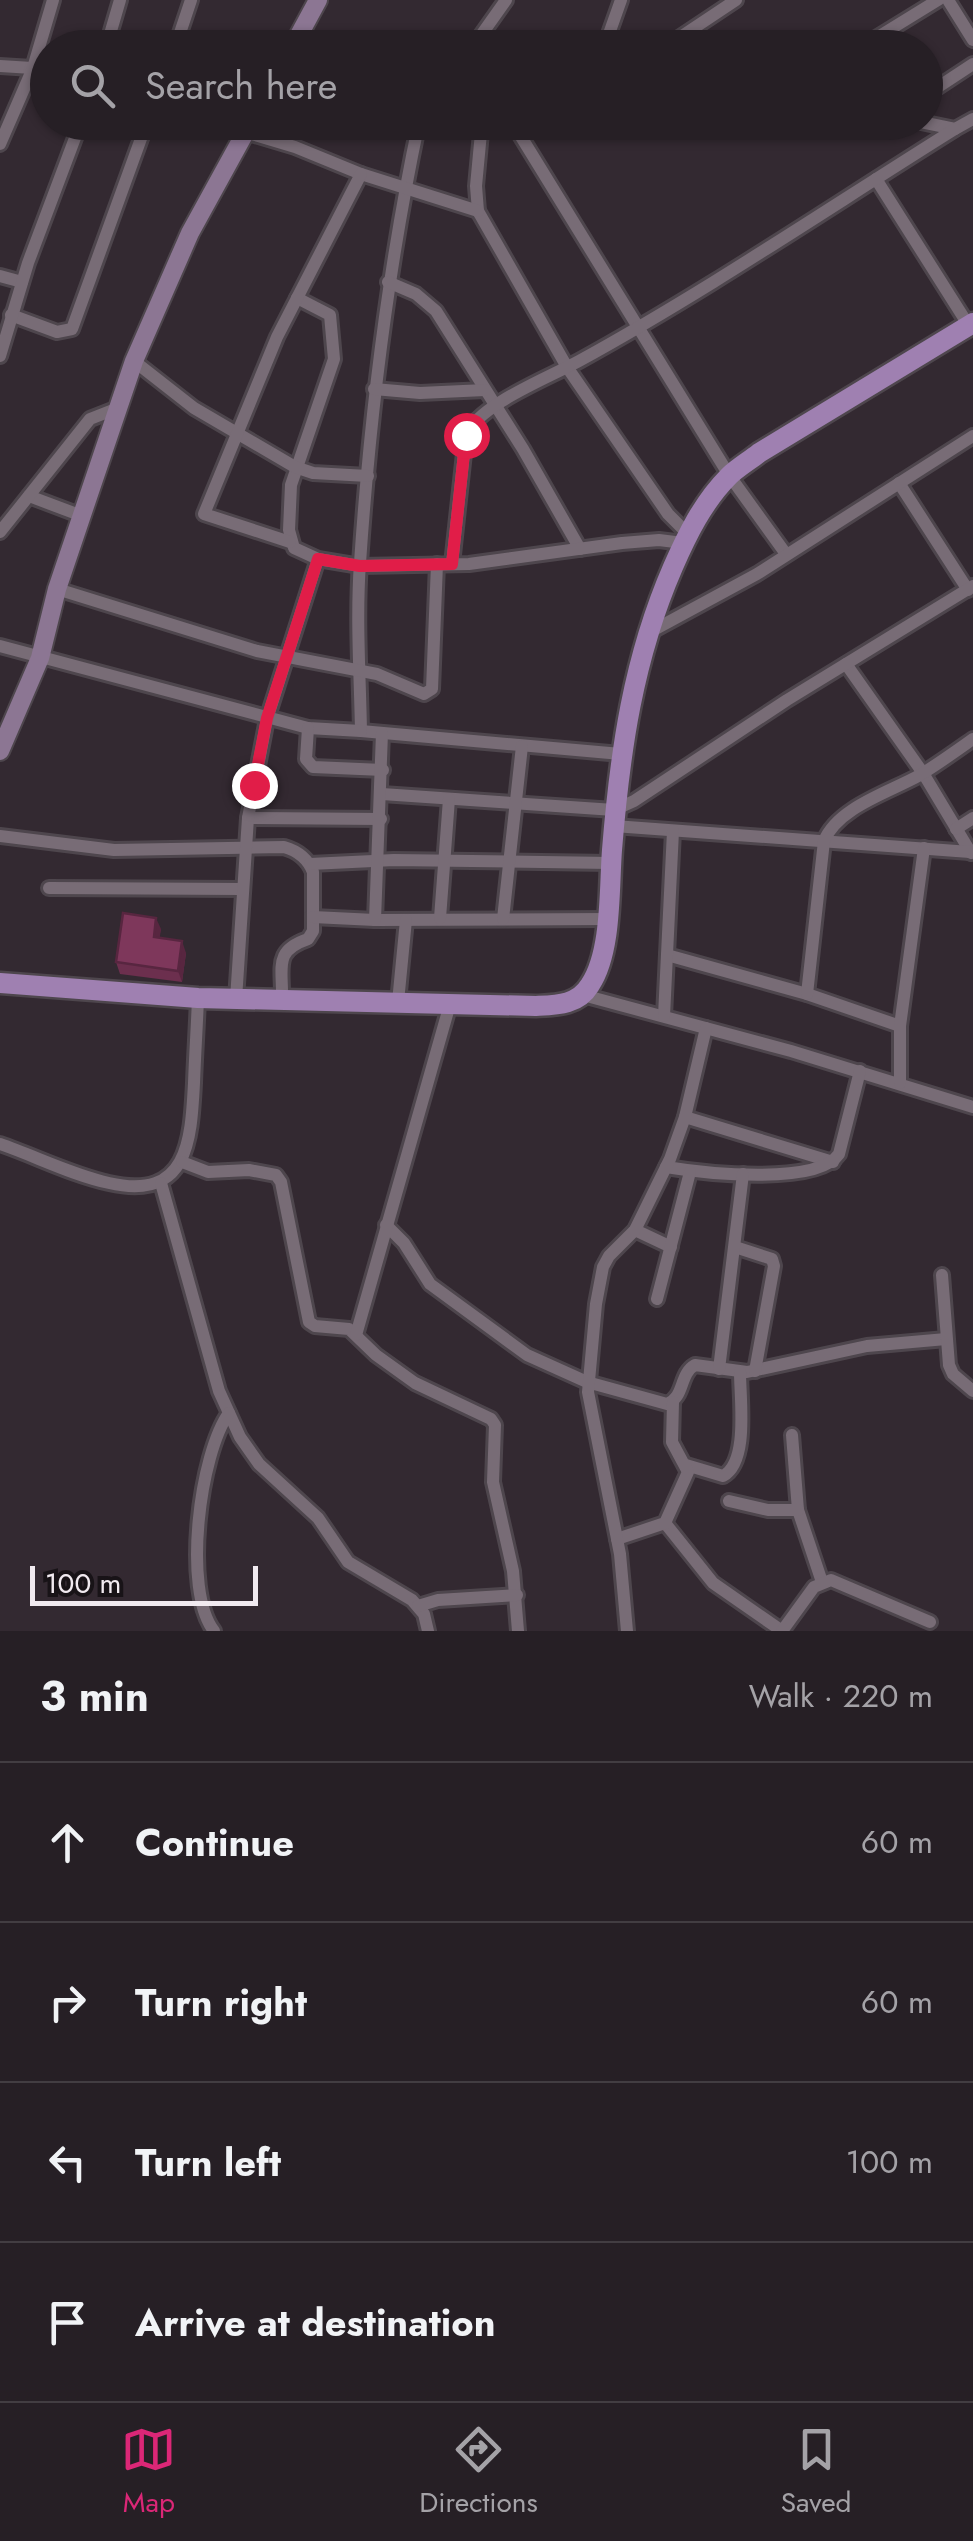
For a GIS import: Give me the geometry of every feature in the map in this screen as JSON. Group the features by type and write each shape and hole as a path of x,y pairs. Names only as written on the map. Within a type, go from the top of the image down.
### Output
{"main road":[{"path":"0,983 198,998 450,1004 562,1005 584,994 597,972 608,920 614,818 629,702 648,633 685,538 730,475 841,401 971,325"}],"street":[{"path":"47,30 53,0"},
{"path":"111,30 120,0"},
{"path":"180,30 190,0"},
{"path":"302,30 318,0"},
{"path":"485,30 506,0"},
{"path":"611,30 622,0"},
{"path":"691,30 736,0"},
{"path":"889,30 938,0"},
{"path":"948,0 973,40"},
{"path":"943,84 973,64"},
{"path":"0,66 30,68"},
{"path":"0,144 30,88"},
{"path":"943,138 973,119"},
{"path":"943,127 956,130"},
{"path":"0,356 22,282 73,140"},
{"path":"11,316 57,332 72,330 141,140"},
{"path":"0,751 40,658 58,589 134,361 190,233 241,140"},
{"path":"279,140 361,174 478,211"},
{"path":"361,732 360,566 375,420 374,389 388,282 415,140"},
{"path":"480,140 478,211 567,368 685,538"},
{"path":"523,140 730,475 786,554"},
{"path":"58,589 286,658 376,674 419,693 429,693 444,564 471,424 495,406 638,328 939,140"},
{"path":"290,542 204,514 298,298 361,174"},
{"path":"876,178 971,325"},
{"path":"0,276 22,282"},
{"path":"388,282 428,302 580,549"},
{"path":"298,298 330,315 334,359 295,467 288,508 290,542 294,548 318,559 360,566 444,564 685,538"},
{"path":"134,361 194,408 295,467 313,473 368,476"},
{"path":"374,389 420,393 485,390"},
{"path":"0,532 90,419 118,408"},
{"path":"648,633 757,574 972,439"},
{"path":"614,818 634,801 846,664 970,588 899,482"},
{"path":"29,496 82,516"},
{"path":"236,999 248,818 267,718 318,559"},
{"path":"0,646 308,728 621,754"},
{"path":"846,664 923,773 972,854"},
{"path":"308,728 306,758 313,767 383,770"},
{"path":"375,920 382,734"},
{"path":"807,994 824,841 829,829 973,739"},
{"path":"502,919 522,746"},
{"path":"382,794 514,803 673,831 972,854"},
{"path":"440,918 449,800"},
{"path":"248,818 381,818"},
{"path":"956,829 973,818"},
{"path":"664,1016 673,831"},
{"path":"0,836 114,850 294,850 313,872 312,931 283,954 282,1000"},
{"path":"900,1083 900,1026 924,848"},
{"path":"310,864 611,864"},
{"path":"50,888 242,889"},
{"path":"312,918 608,920"},
{"path":"398,1002 406,920"},
{"path":"667,955 807,994 900,1026"},
{"path":"584,994 860,1071 973,1107"},
{"path":"0,1144 110,1183 140,1186 161,1182 182,1162 191,1138 198,998"},
{"path":"356,1335 450,1004"},
{"path":"628,1631 617,1539 587,1382 603,1267 635,1230 666,1167 685,1117 706,1028"},
{"path":"666,1167 743,1174 806,1170 834,1162 860,1071"},
{"path":"685,1117 834,1162"},
{"path":"182,1162 208,1172 249,1170 276,1174 281,1182 308,1322 349,1330 416,1383 491,1418 495,1425 493,1482 517,1595 518,1631"},
{"path":"657,1299 690,1172"},
{"path":"718,1369 743,1174"},
{"path":"161,1182 219,1391 259,1464 318,1518 348,1562 418,1606 428,1631"},
{"path":"386,1225 404,1242 430,1284 527,1355 587,1382 667,1404 673,1402"},
{"path":"635,1230 670,1247"},
{"path":"735,1247 765,1254 772,1258 774,1266 755,1371"},
{"path":"942,1276 946,1339 953,1374 973,1391"},
{"path":"617,1539 666,1523 687,1478 686,1466 672,1442 673,1402 690,1367 755,1371 867,1346 946,1339"},
{"path":"686,1466 722,1476 736,1464 741,1436 740,1372"},
{"path":"214,1631 199,1596 196,1558 212,1442 229,1413"},
{"path":"792,1434 798,1510 822,1582"},
{"path":"729,1502 768,1510 798,1510"},
{"path":"666,1523 713,1583 782,1631 814,1587 822,1582 842,1583 930,1622"},
{"path":"418,1606 438,1600 517,1595"}],"building":[{"path":"123,913 156,918 154,937 182,941 178,971 116,962"}],"route":[{"path":"254,785 267,718 318,559 360,566 452,564 466,435"}]}
